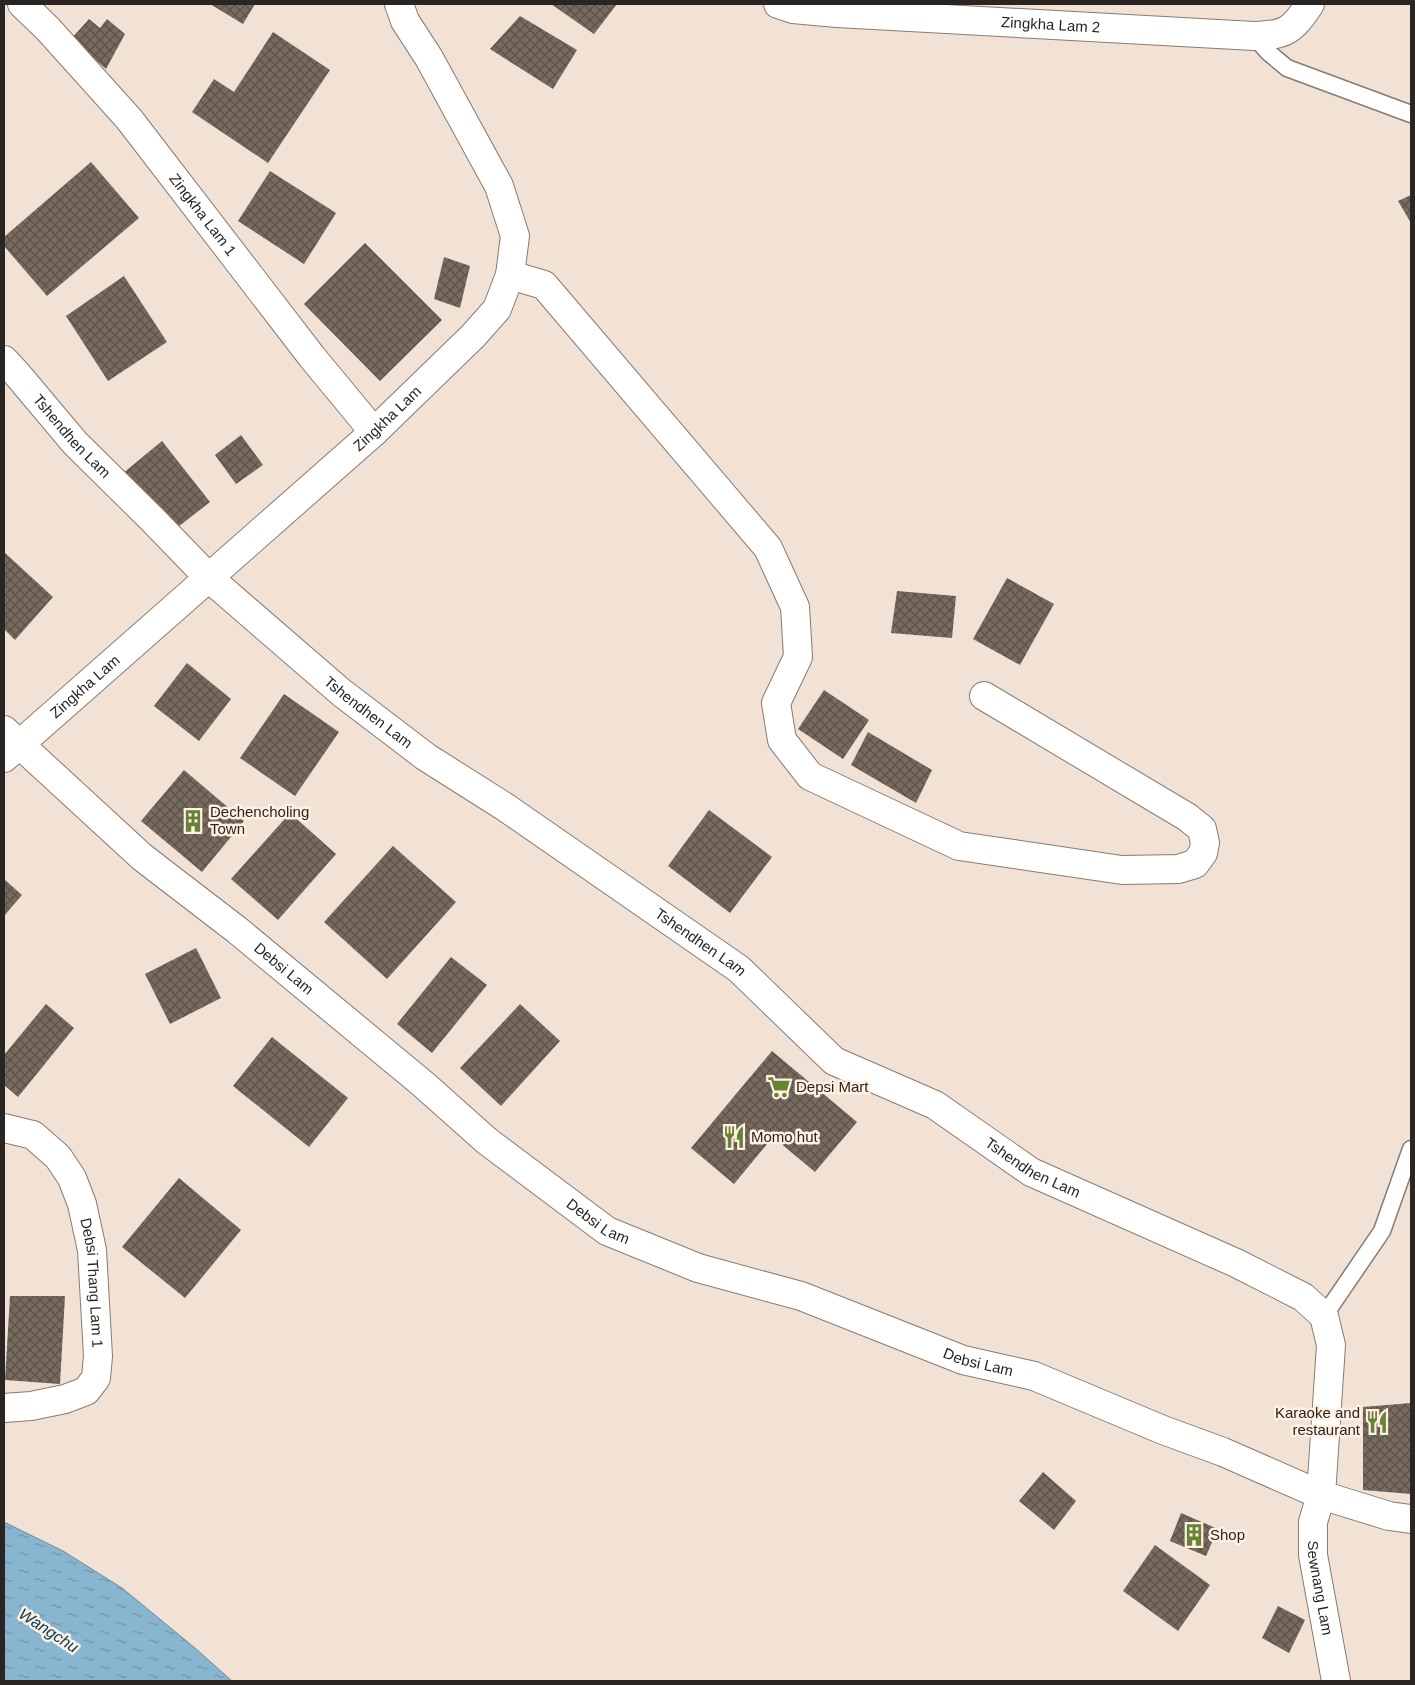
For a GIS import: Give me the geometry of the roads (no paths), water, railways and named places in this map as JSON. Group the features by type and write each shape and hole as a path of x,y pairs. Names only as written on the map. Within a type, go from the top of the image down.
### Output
{"street":[{"name":"Zingkha Lam 1","path":"22,4 48,29 129,119 301,342 374,432"},
{"name":"Zingkha Lam","path":"9,744 209,578 374,432 473,336 497,308 510,275 515,236 499,186 434,66 405,21 399,4"},
{"name":"Zingkha Lam 2","path":"778,4 793,9 837,13 1254,36 1276,35 1288,30 1310,4"},
{"path":"510,275 544,285 768,548 795,607 798,657 776,703 782,740 810,776 959,846 1122,870 1178,869 1195,864 1203,854 1205,843 1202,829 1187,817 984,696"},
{"name":"Tshendhen Lam","path":"4,360 75,443 209,578 342,693 426,757 504,806 738,969 834,1061 935,1105 1031,1172 1236,1263 1304,1297 1324,1316"},
{"name":"Debsi Lam","path":"9,744 142,857 237,930 423,1084 487,1141 607,1231 698,1268 801,1296 963,1360 1034,1376 1163,1430 1222,1452 1320,1495 1389,1516 1411,1519"},
{"name":"Debsi Thang Lam 1","path":"4,1128 33,1135 58,1157 72,1178 82,1204 92,1250 98,1356 96,1378 86,1391 65,1399 31,1406 4,1408"},
{"path":"1320,1495 1331,1345 1324,1316"},
{"name":"Sewnang Lam","path":"1320,1495 1313,1522 1313,1555 1336,1681"}],"lane":[{"path":"1254,36 1268,52 1287,68 1411,114"},
{"path":"1324,1316 1382,1231 1411,1149"}],"water":[{"name":"Wangchu","path":"4,1522 63,1551 122,1588 232,1681 4,1681"}],"place":[{"name":"Dechencholing Town","path":"193,821"},
{"name":"Depsi Mart","path":"779,1087"},
{"name":"Momo hut","path":"734,1137"},
{"name":"Karaoke and restaurant","path":"1377,1422"},
{"name":"Shop","path":"1194,1535"}]}
